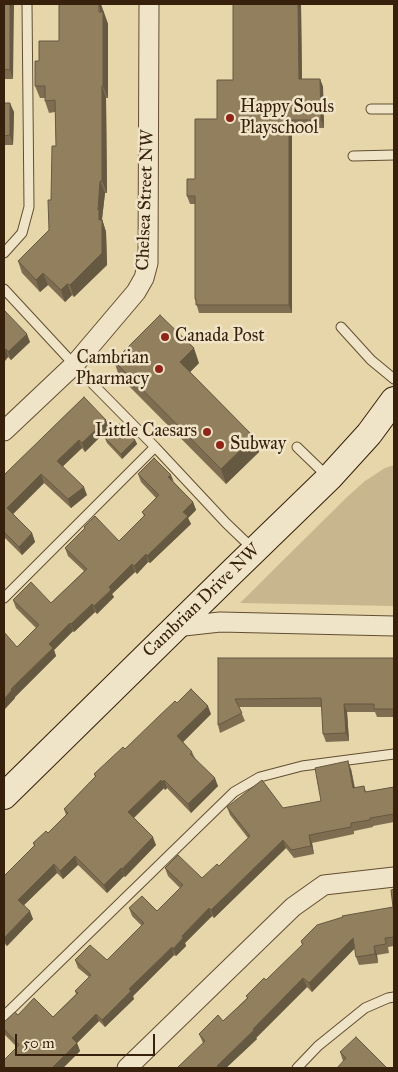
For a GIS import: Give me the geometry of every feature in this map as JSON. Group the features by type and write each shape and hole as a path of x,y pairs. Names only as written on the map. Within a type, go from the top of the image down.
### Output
{"street":[{"name":"Chelsea Street NW","path":"4,431 75,364 136,292 144,278 148,263 149,4"},
{"name":"Cambrian Drive NW","path":"4,796 254,550 330,478 369,434 394,400"},
{"path":"176,627 220,622 394,626"},
{"path":"127,1068 301,901 324,885 394,876"}],"lane":[{"path":"4,253 22,233 29,207 28,4"},
{"path":"371,109 394,109"},
{"path":"353,156 394,155"},
{"path":"4,289 226,524 254,550"},
{"path":"341,327 371,360 394,379"},
{"path":"4,598 155,447"},
{"path":"297,447 330,478"},
{"path":"4,1016 234,792 260,777 302,766 394,754"},
{"path":"297,1068 318,1046 365,1008 394,996"}],"shaded area":[{"path":"394,465 394,606 240,603 347,497 365,481 385,468"}],"building":[{"path":"4,4 10,4 10,70 4,69"},
{"path":"59,4 99,4 99,12 103,12 102,181 100,181 98,210 99,220 102,220 102,253 70,285 67,284 61,290 43,273 36,280 18,261 49,230 48,200 51,200 52,146 56,146 55,100 45,101 45,86 35,86 35,61 39,61 39,41 59,41"},
{"path":"233,4 298,4 299,79 320,79 321,120 289,120 289,305 196,305 195,196 187,196 187,179 195,179 195,119 217,119 217,80 233,80"},
{"path":"4,103 10,103 10,135 4,136"},
{"path":"4,310 27,334 8,352 6,349 4,351"},
{"path":"160,315 194,348 180,362 254,437 221,469 114,361"},
{"path":"84,397 106,420 82,443 79,440 57,461 84,487 68,499 41,474 7,508 32,533 19,547 4,532 4,475"},
{"path":"119,424 135,440 121,454 105,438"},
{"path":"154,458 171,475 168,477 193,502 183,512 188,516 147,556 146,554 134,566 132,564 109,587 111,590 94,606 92,604 70,623 49,644 53,648 11,689 4,699 4,632 17,647 39,625 13,600 31,582 51,603 87,569 65,548 95,516 119,541 145,515 142,512 159,495 138,474"},
{"path":"218,658 394,658 394,709 374,709 374,704 344,704 346,733 323,734 321,698 235,699 242,713 218,725"},
{"path":"191,689 208,706 177,736 192,752 190,754 215,778 188,804 164,780 162,782 161,780 128,812 153,837 122,869 104,885 75,856 60,871 54,864 18,900 30,911 4,938 4,876 35,845 33,843 46,831 48,833 68,813 64,809 96,776 94,774 123,747 125,749 175,701 177,703"},
{"path":"348,761 353,788 364,786 365,792 394,787 394,814 351,823 351,827 309,835 311,846 291,850 283,840 211,910 209,908 182,936 183,938 173,949 172,947 129,989 131,991 102,1020 96,1014 72,1038 77,1043 52,1068 4,1068 4,1060 19,1045 4,1029 4,1022 15,1012 18,1015 34,998 53,1017 78,993 75,991 91,975 75,960 90,945 107,960 144,923 129,908 142,896 157,911 183,885 165,868 178,855 202,878 217,864 219,866 250,836 227,807 262,780 283,808 321,801 315,768"},
{"path":"394,889 394,937 385,938 386,944 374,946 375,954 356,957 353,938 309,983 303,978 217,1066 219,1068 177,1068 205,1041 199,1034 218,1015 223,1021 248,998 246,996 264,978 266,980 303,944 301,941 317,925 342,916 393,907 391,890"},
{"path":"356,1037 387,1068 337,1068 346,1058 340,1052"}],"place":[{"name":"Happy Souls Playschool","path":"230,118"},
{"name":"Canada Post","path":"165,337"},
{"name":"Cambrian Pharmacy","path":"159,369"},
{"name":"Little Caesars","path":"207,432"},
{"name":"Subway","path":"220,445"}]}
